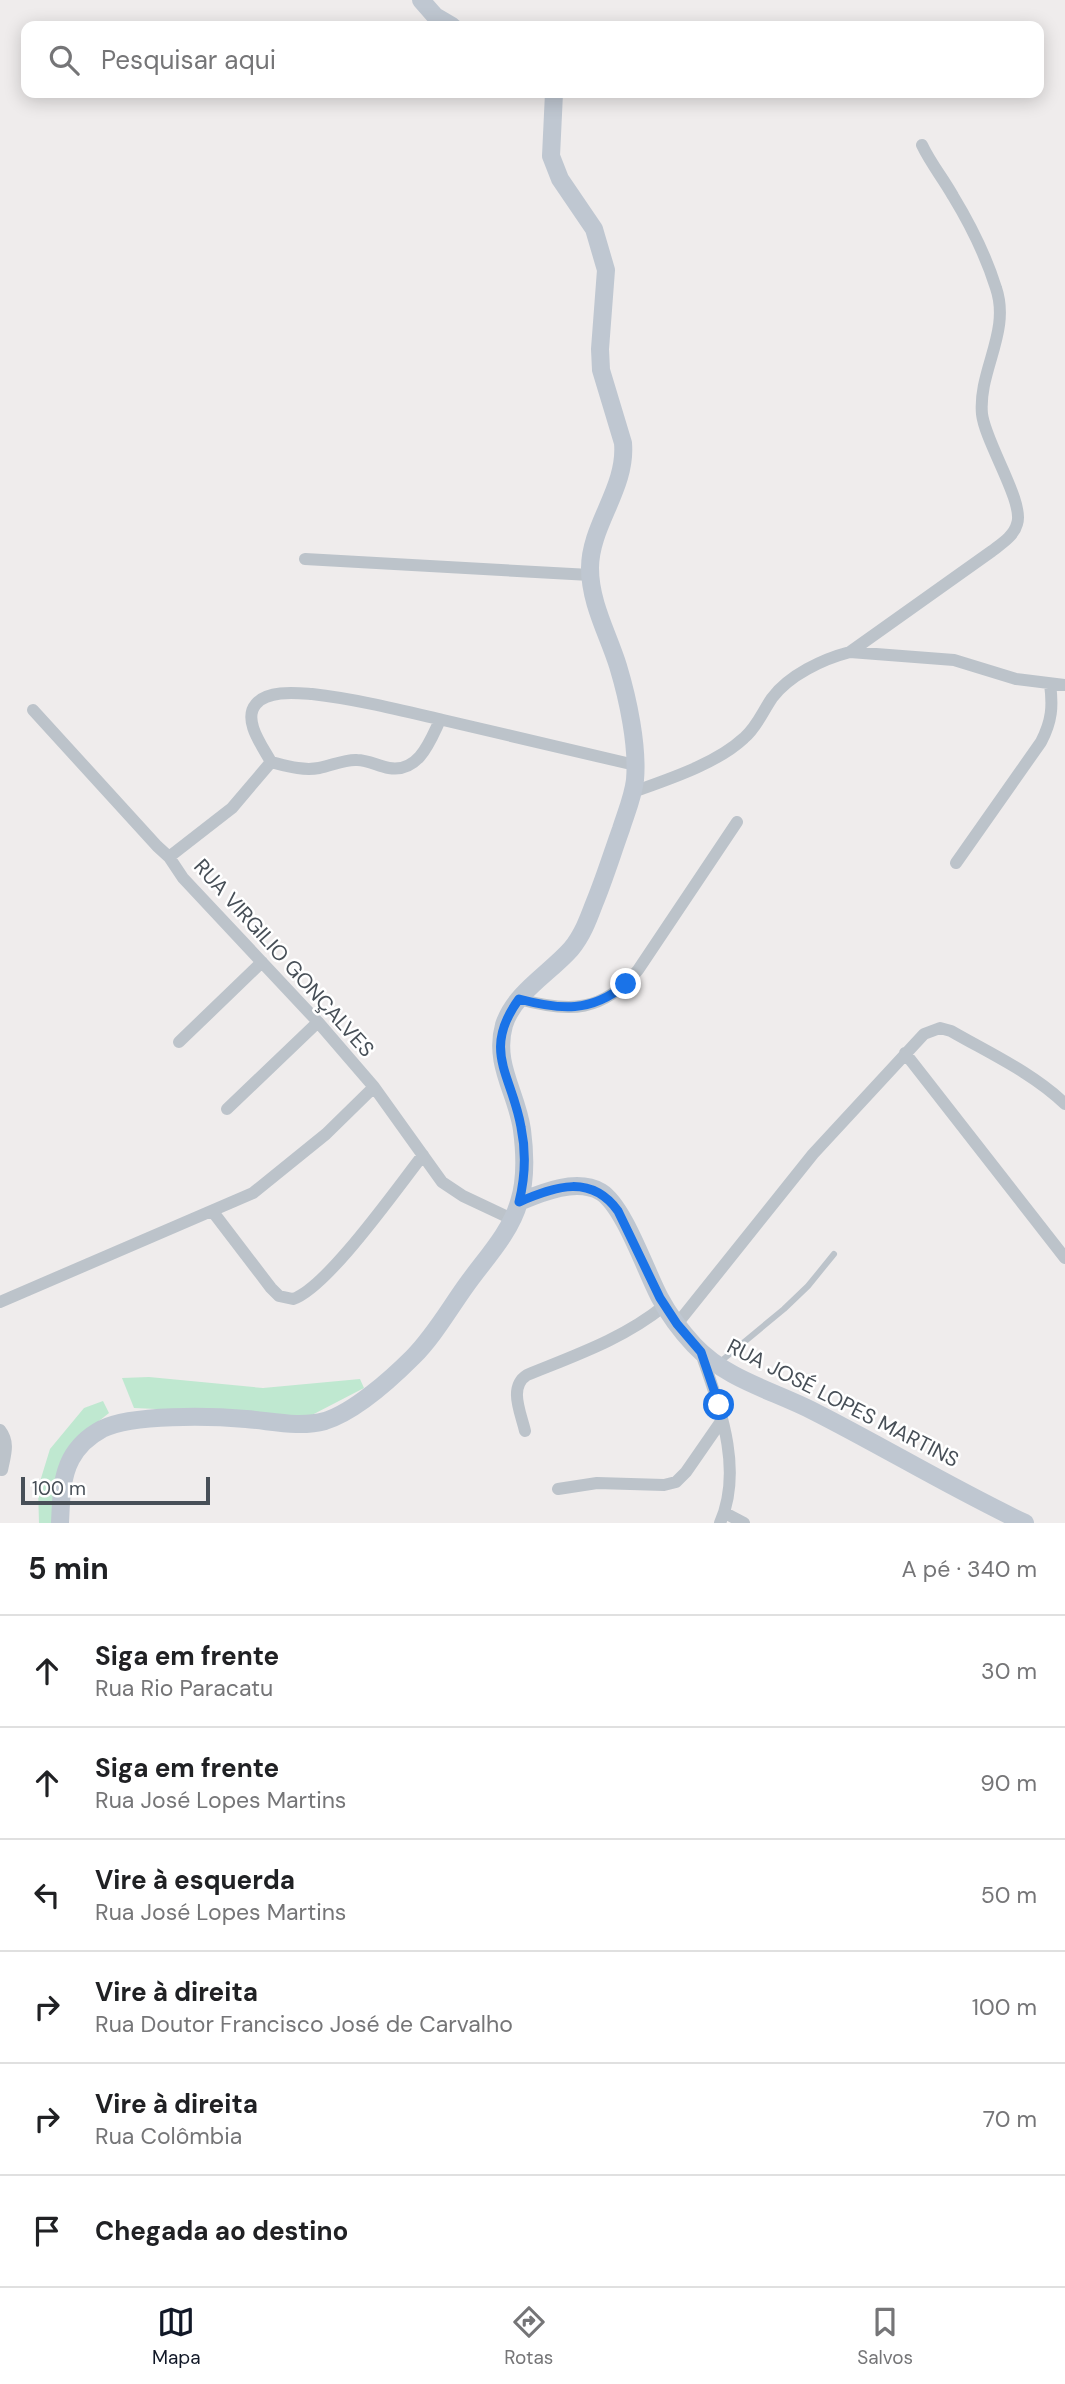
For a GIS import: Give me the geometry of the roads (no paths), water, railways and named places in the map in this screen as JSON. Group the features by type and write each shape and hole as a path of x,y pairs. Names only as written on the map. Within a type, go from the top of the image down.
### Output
{"street":[{"path":"421,0 435,16 444,21"},
{"path":"60,1523 63,1485 70,1461 86,1439 111,1425 135,1421 220,1417 279,1423 315,1423 329,1420 361,1401 412,1358 432,1335 512,1219 519,1202 524,1167 522,1129 500,1056 504,1026 508,1014 519,999 568,952 585,928 633,792 635,765 618,666 598,611 590,575 593,544 615,492 624,453 601,370 606,270 594,229 560,179 551,156 554,98"},
{"path":"633,792 678,776 734,747 751,731 771,699 787,682 850,652 992,551 1015,530 1019,516 1017,508 983,420 983,397 1000,327 997,289 969,224 952,193 930,163 922,145"},
{"path":"305,559 590,575"},
{"path":"850,652 954,660 1016,679 1065,685"},
{"path":"956,863 1045,735 1051,718 1050,684"},
{"path":"440,720 422,754 400,768 391,769 358,760 315,769 292,768 271,762 251,719 255,705 267,697 314,694 399,710 635,765"},
{"name":"RUA VIRGILIO GONÇALVES","path":"33,710 169,857 183,878 318,1022 374,1087 434,1173 451,1189 512,1219"},
{"path":"169,857 232,808 271,762"},
{"path":"519,999 565,1008 583,1006 612,996 626,984 646,958 737,822"},
{"path":"179,1042 262,962"},
{"path":"227,1109 318,1022"},
{"path":"677,1324 813,1154 924,1034 940,1028 951,1031 1023,1073 1065,1104"},
{"path":"905,1054 1065,1258"},
{"path":"0,1302 253,1193 326,1134 374,1087"},
{"path":"213,1212 271,1288 279,1296 293,1299 312,1290 423,1155"},
{"name":"RUA JOSÉ LOPES MARTINS","path":"519,1202 538,1194 575,1186 601,1192 618,1211 664,1306 701,1352 716,1366 812,1411 1025,1523"},
{"path":"525,1431 516,1390 520,1380 624,1335 664,1306"},
{"path":"701,1352 722,1420 731,1474 722,1518 744,1523"},
{"path":"558,1489 597,1483 671,1484 681,1479 722,1420"},
{"path":"0,1430 7,1447 2,1470"}],"lane":[{"path":"716,1366 784,1309 808,1286 834,1254"}]}
